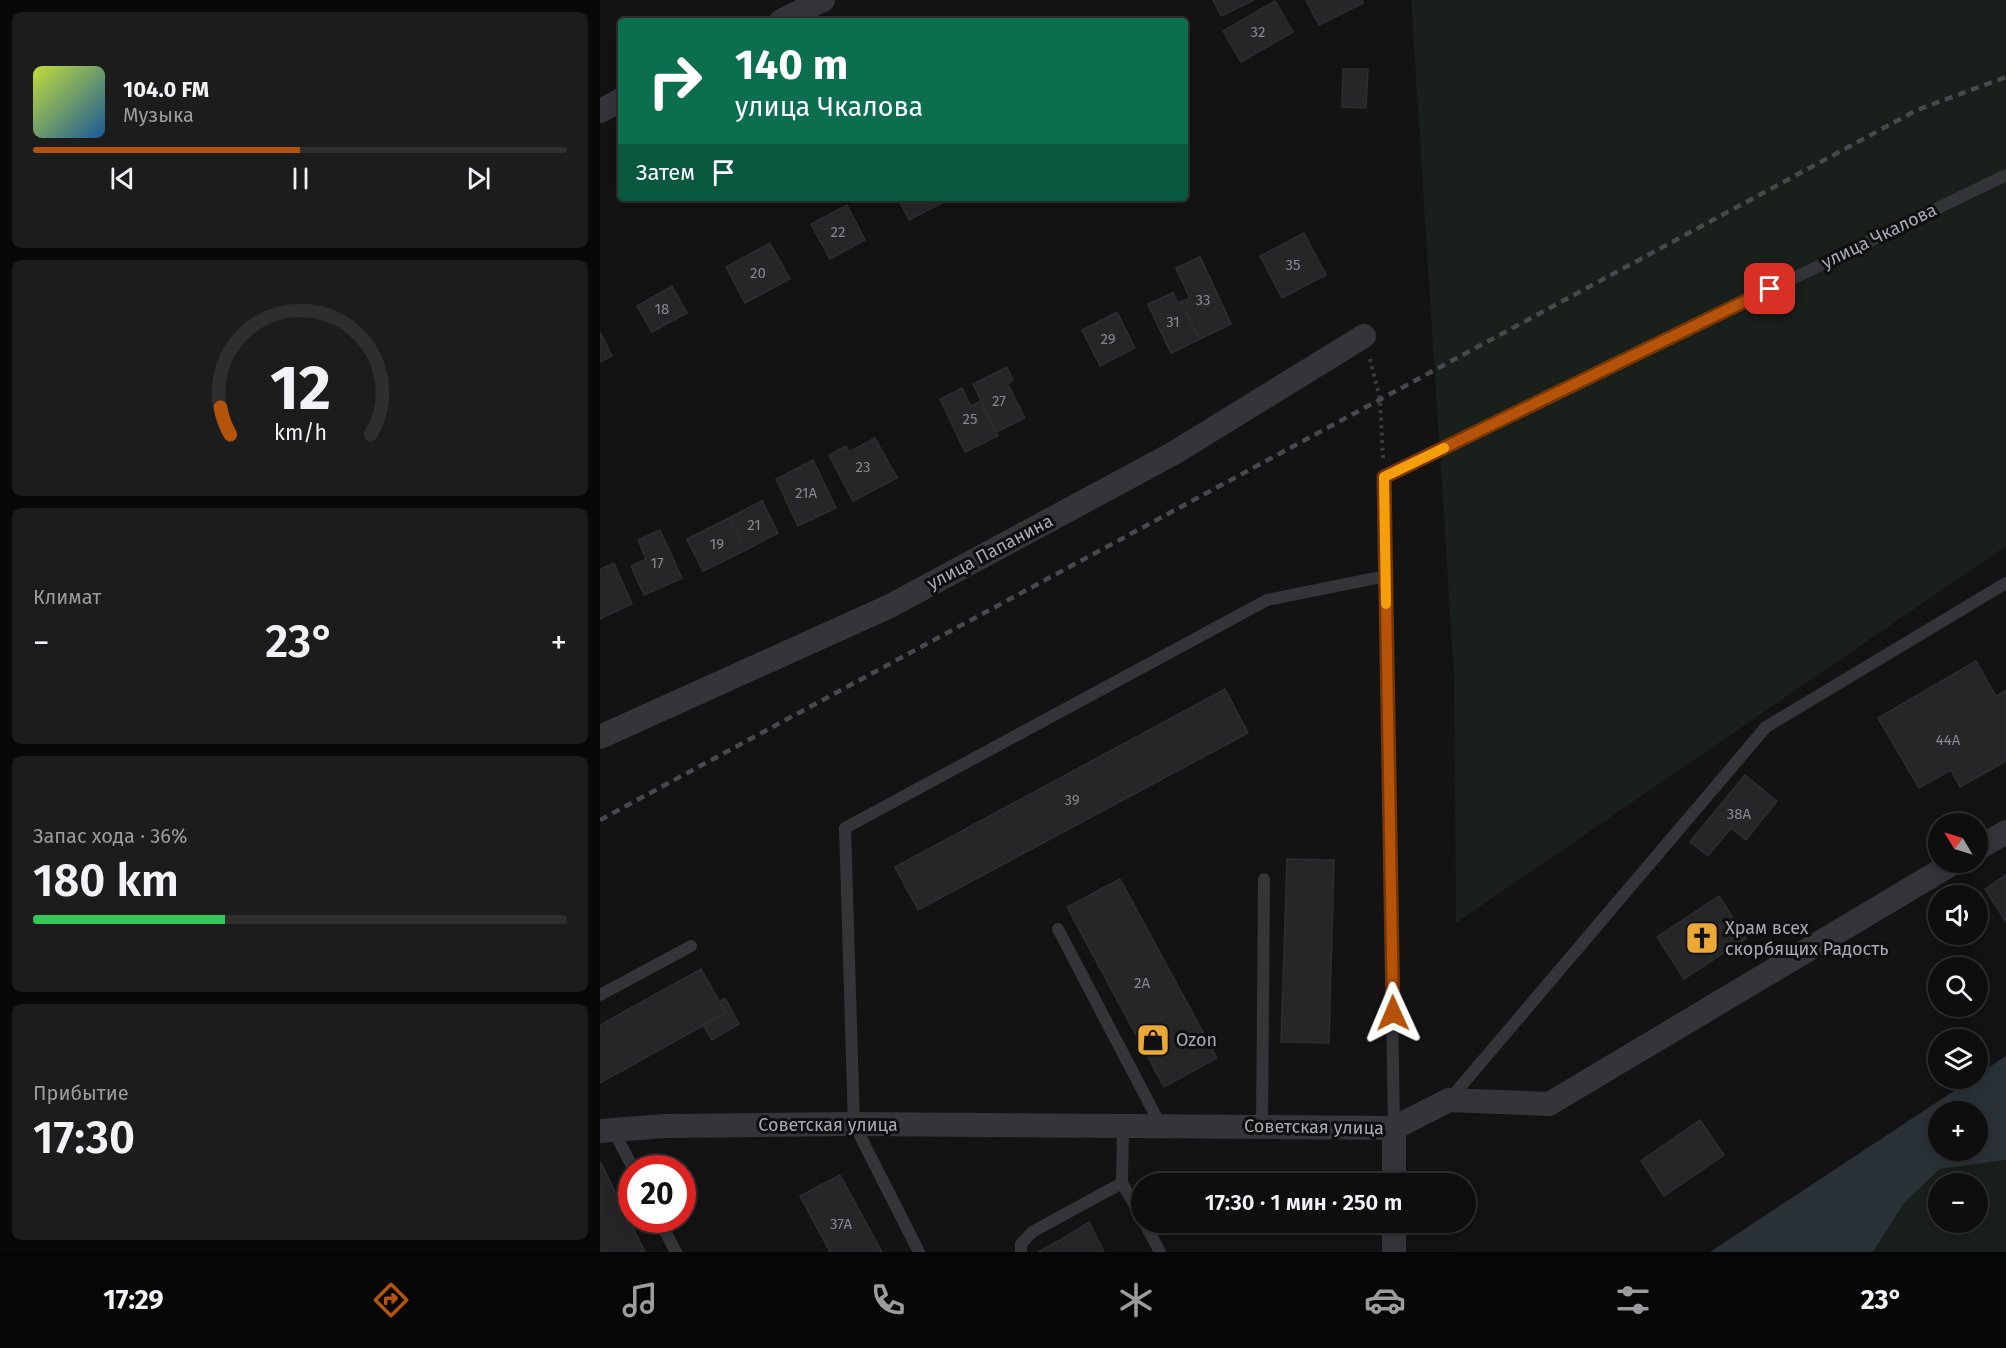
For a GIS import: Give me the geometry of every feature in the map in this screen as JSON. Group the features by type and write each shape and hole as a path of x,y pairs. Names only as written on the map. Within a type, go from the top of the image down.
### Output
{"street":[{"path":"787,18 823,0"},
{"path":"600,111 618,102"},
{"name":"улица Папанина","path":"600,736 890,606 1174,453 1364,336"},
{"path":"1988,843 2006,832"},
{"name":"Советская улица","path":"607,1131 665,1126 854,1124 1394,1128 1449,1100 1549,1104 1937,873"},
{"path":"1394,1128 1394,1173"},
{"path":"1394,1233 1394,1252"}],"lane":[{"name":"улица Чкалова","path":"1384,477 2006,175"},
{"path":"1384,477 1394,1128"},
{"path":"919,1252 854,1124 846,828 1267,600 1386,576"},
{"path":"1449,1100 1766,727 2006,583"},
{"path":"1262,1127 1264,879"},
{"path":"1058,929 1161,1126"},
{"path":"600,995 692,946"},
{"path":"1123,1126 1122,1183 1131,1199"},
{"path":"607,1131 624,1155"},
{"path":"1021,1252 1021,1244 1032,1232 1122,1183"},
{"path":"666,1233 676,1252"},
{"path":"1150,1233 1160,1252"}],"path":[{"path":"1364,336 1380,399 1384,477"}],"shaded area":[{"path":"1411,0 2006,0 2006,546 1456,923 1454,676"},
{"path":"2006,1056 2006,1160 1940,1169 1936,1173 1928,1173 1928,1180 1904,1203 1873,1252 1710,1252 1928,1108 1928,1161 1988,1161 1988,1101 1939,1101 1957,1089 1988,1089 1988,1068"},
{"path":"2006,1160 2006,1252 1873,1252 1904,1203 1928,1180 1928,1233 1988,1233 1988,1173 1936,1173 1940,1169"}],"building":[{"path":"1213,0 1254,0 1221,16"},
{"path":"1306,0 1362,0 1363,3 1319,25"},
{"path":"1275,1 1293,32 1241,62 1223,31"},
{"path":"1343,69 1368,69 1366,108 1342,107"},
{"path":"900,201 941,201 942,203 909,220"},
{"path":"847,205 865,240 830,259 811,224"},
{"path":"1304,233 1326,275 1282,298 1260,256"},
{"path":"770,243 790,279 745,303 726,267"},
{"path":"1200,257 1231,324 1171,353 1148,304 1173,293 1178,303 1190,298 1176,268"},
{"path":"1200,257 1231,324 1199,339 1181,302 1190,298 1176,268"},
{"path":"672,286 687,313 652,332 637,306"},
{"path":"1173,293 1178,303 1181,302 1199,339 1171,353 1148,304"},
{"path":"1117,312 1135,348 1100,366 1082,330"},
{"path":"600,332 612,356 600,362"},
{"path":"1007,367 1013,380 1008,384 1025,418 996,432 973,384"},
{"path":"962,388 971,406 981,401 998,436 965,452 940,399"},
{"path":"875,438 897,478 853,501 829,455 846,446 849,452"},
{"path":"813,460 836,508 798,526 776,479"},
{"path":"762,501 778,533 703,571 687,539"},
{"path":"762,501 778,533 746,550 730,518"},
{"path":"730,518 746,550 703,571 687,539"},
{"path":"660,530 682,578 644,595 631,566 646,559 638,540"},
{"path":"614,563 632,604 600,619 600,569"},
{"path":"1976,661 1996,696 2006,690 2006,761 1960,787 1951,770 1919,788 1878,718"},
{"path":"1225,689 1248,733 918,910 895,867"},
{"path":"1745,775 1777,801 1746,840 1731,828 1708,856 1690,842"},
{"path":"1287,859 1334,860 1329,1043 1281,1042"},
{"path":"2006,875 2006,922 1988,894 1988,887"},
{"path":"1120,879 1217,1058 1164,1087 1067,907"},
{"name":"Храм всех скорбящих Радость","path":"1719,896 1746,938 1684,979 1657,937"},
{"path":"701,969 726,1013 600,1083 600,1025"},
{"path":"725,998 739,1024 712,1040 703,1025 726,1013 719,1002"},
{"path":"1700,1120 1724,1155 1664,1196 1641,1161"},
{"path":"600,1161 618,1197 618,1233 636,1233 645,1252 600,1252"},
{"path":"840,1175 882,1252 830,1252 800,1196"},
{"path":"1089,1222 1104,1252 1038,1252 1062,1239"}],"railway":[{"path":"600,820 1917,110 2006,77"}],"slow traffic":[{"path":"1386,604 1384,477 1444,448"}],"place":[{"name":"Храм всех скорбящих Радость","path":"1702,938"},
{"name":"Ozon","path":"1153,1040"}],"route":[{"path":"1393,1013 1384,477 1770,289"}]}
